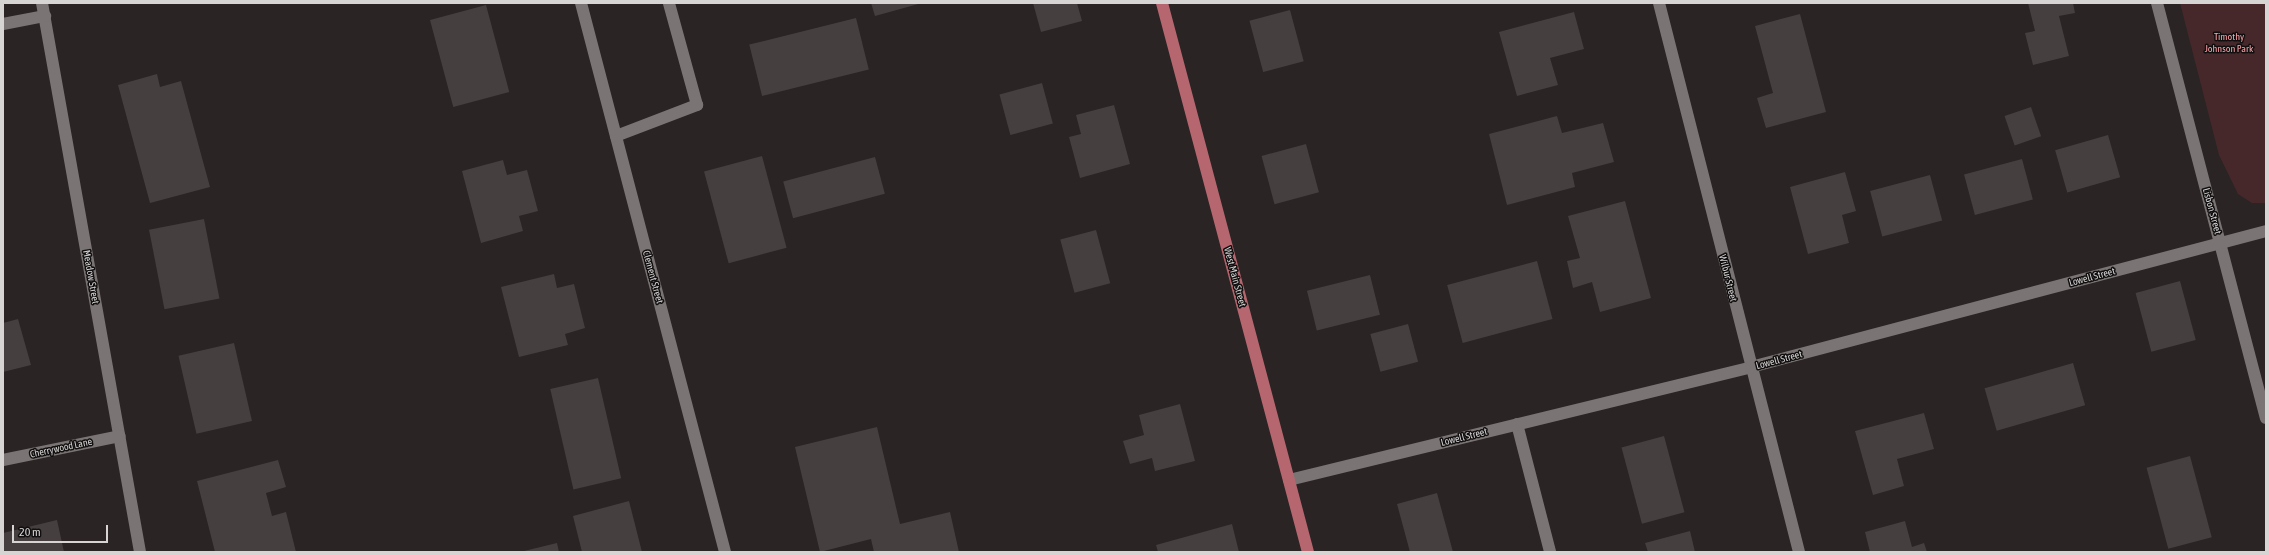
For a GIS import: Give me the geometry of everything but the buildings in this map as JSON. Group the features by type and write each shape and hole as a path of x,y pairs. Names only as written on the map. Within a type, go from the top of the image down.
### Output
{"main road":[{"name":"West Main Street","path":"1162,3 1308,552"}],"street":[{"name":"Meadow Street","path":"42,3 140,552"},
{"name":"Clement Street","path":"581,3 725,552"},
{"path":"616,136 697,105 670,3"},
{"name":"Wilbur Street","path":"1659,3 1799,552"},
{"name":"Lisbon Street","path":"2157,3 2266,418"},
{"path":"3,24 45,16"},
{"name":"Lowell Street","path":"1289,480 1751,367 2266,231"},
{"path":"1517,424 1550,552"},
{"name":"Cherrywood Lane","path":"3,460 120,436"}],"green space":[{"name":"Timothy Johnson Park","path":"2180,3 2266,3 2266,203 2252,203 2238,194 2219,155"}]}
